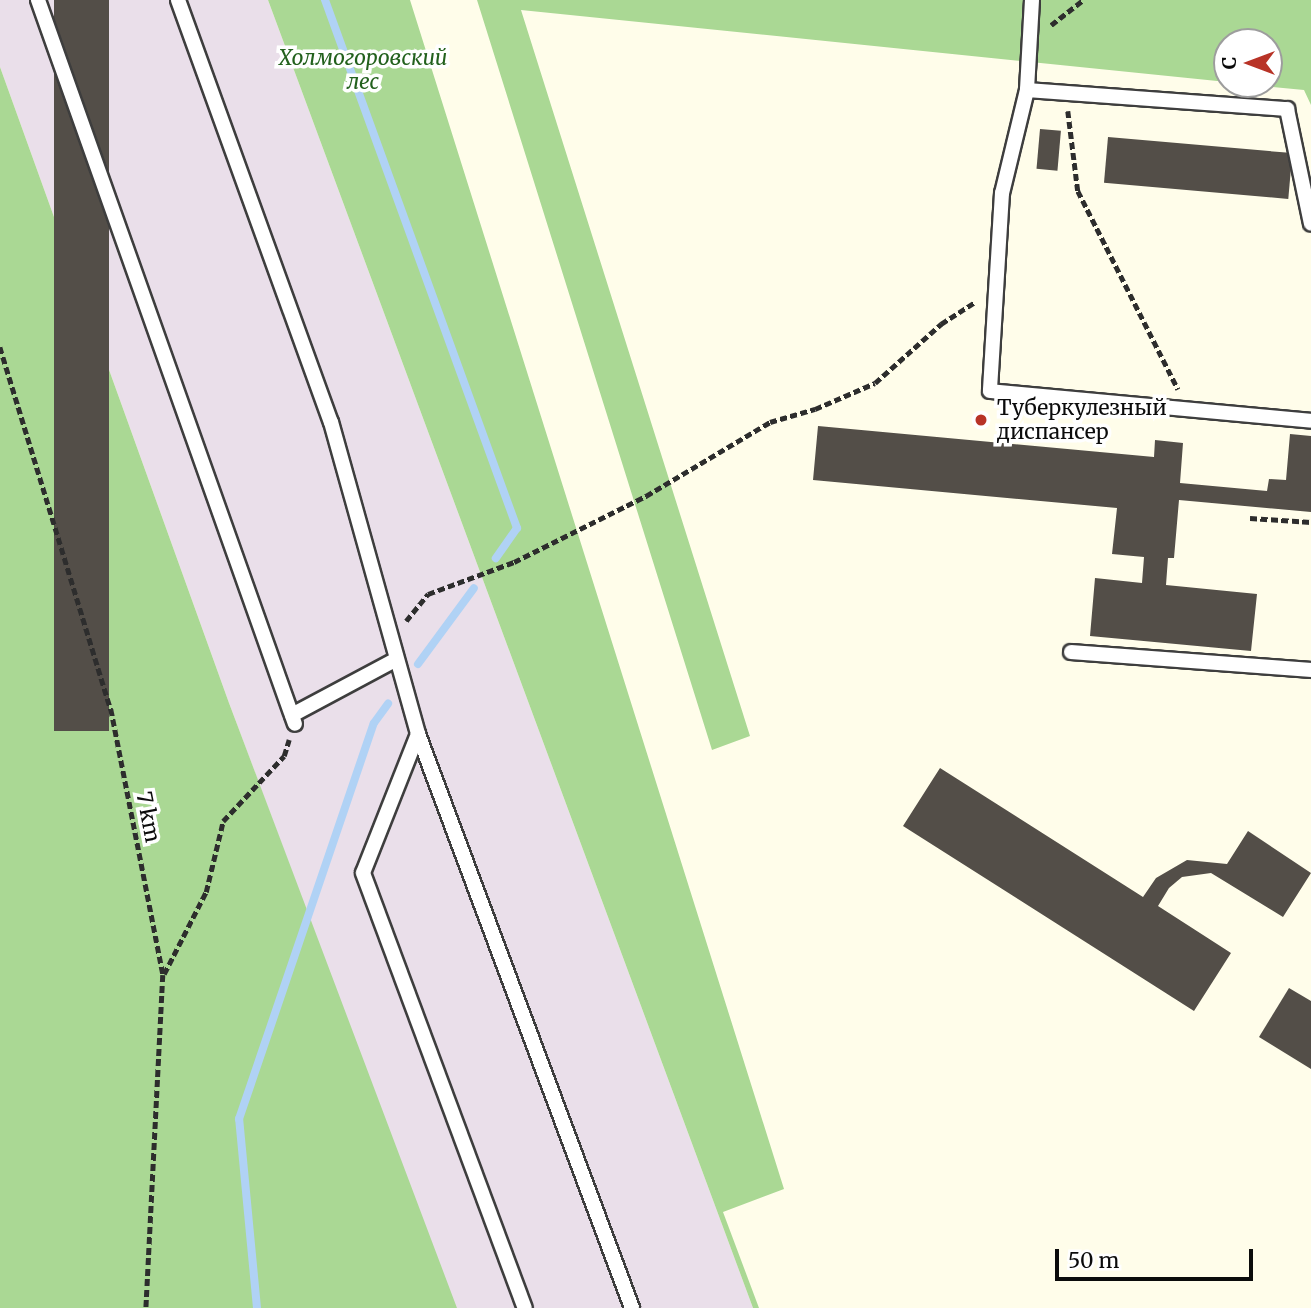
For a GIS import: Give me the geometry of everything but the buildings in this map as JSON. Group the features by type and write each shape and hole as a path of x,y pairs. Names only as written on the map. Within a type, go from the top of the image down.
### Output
{"lane":[{"path":"38,0 293,720 396,660"},
{"path":"178,0 331,422 418,734 632,1308"},
{"path":"1032,0 1027,90 1002,193 990,391 1311,421"},
{"path":"1027,90 1287,109 1311,224"},
{"path":"1071,652 1311,670"},
{"path":"418,734 363,873 525,1308"}],"path":[{"path":"1029,41 1083,0"},
{"path":"1065,92 1078,191 1188,410"},
{"path":"390,641 428,594 514,562 646,496 770,422 815,409 875,383 941,324 996,288"},
{"name":"7 km","path":"0,347 111,709 163,975 146,1308"},
{"path":"1250,518 1311,522"},
{"path":"163,975 206,892 223,821 284,756 293,720"}],"shaded area":[{"path":"0,0 268,0 753,1308 455,1308 229,703 0,67"}],"green space":[{"name":"Холмогоровский лес","path":"268,0 410,0 784,1189 723,1212 759,1308 753,1308"},
{"name":"Холмогоровский лес","path":"477,0 1311,0 1311,105 1304,90 1283,88 1283,28 1213,28 1213,81 521,10 750,736 712,750"},
{"path":"0,67 229,703 457,1308 0,1308"}],"waterway":[{"path":"325,0 517,528 496,558"},
{"path":"418,664 474,588"},
{"path":"257,1308 239,1119 374,723 388,704"}],"place":[{"name":"Туберкулезный диспансер","path":"981,420"}]}
